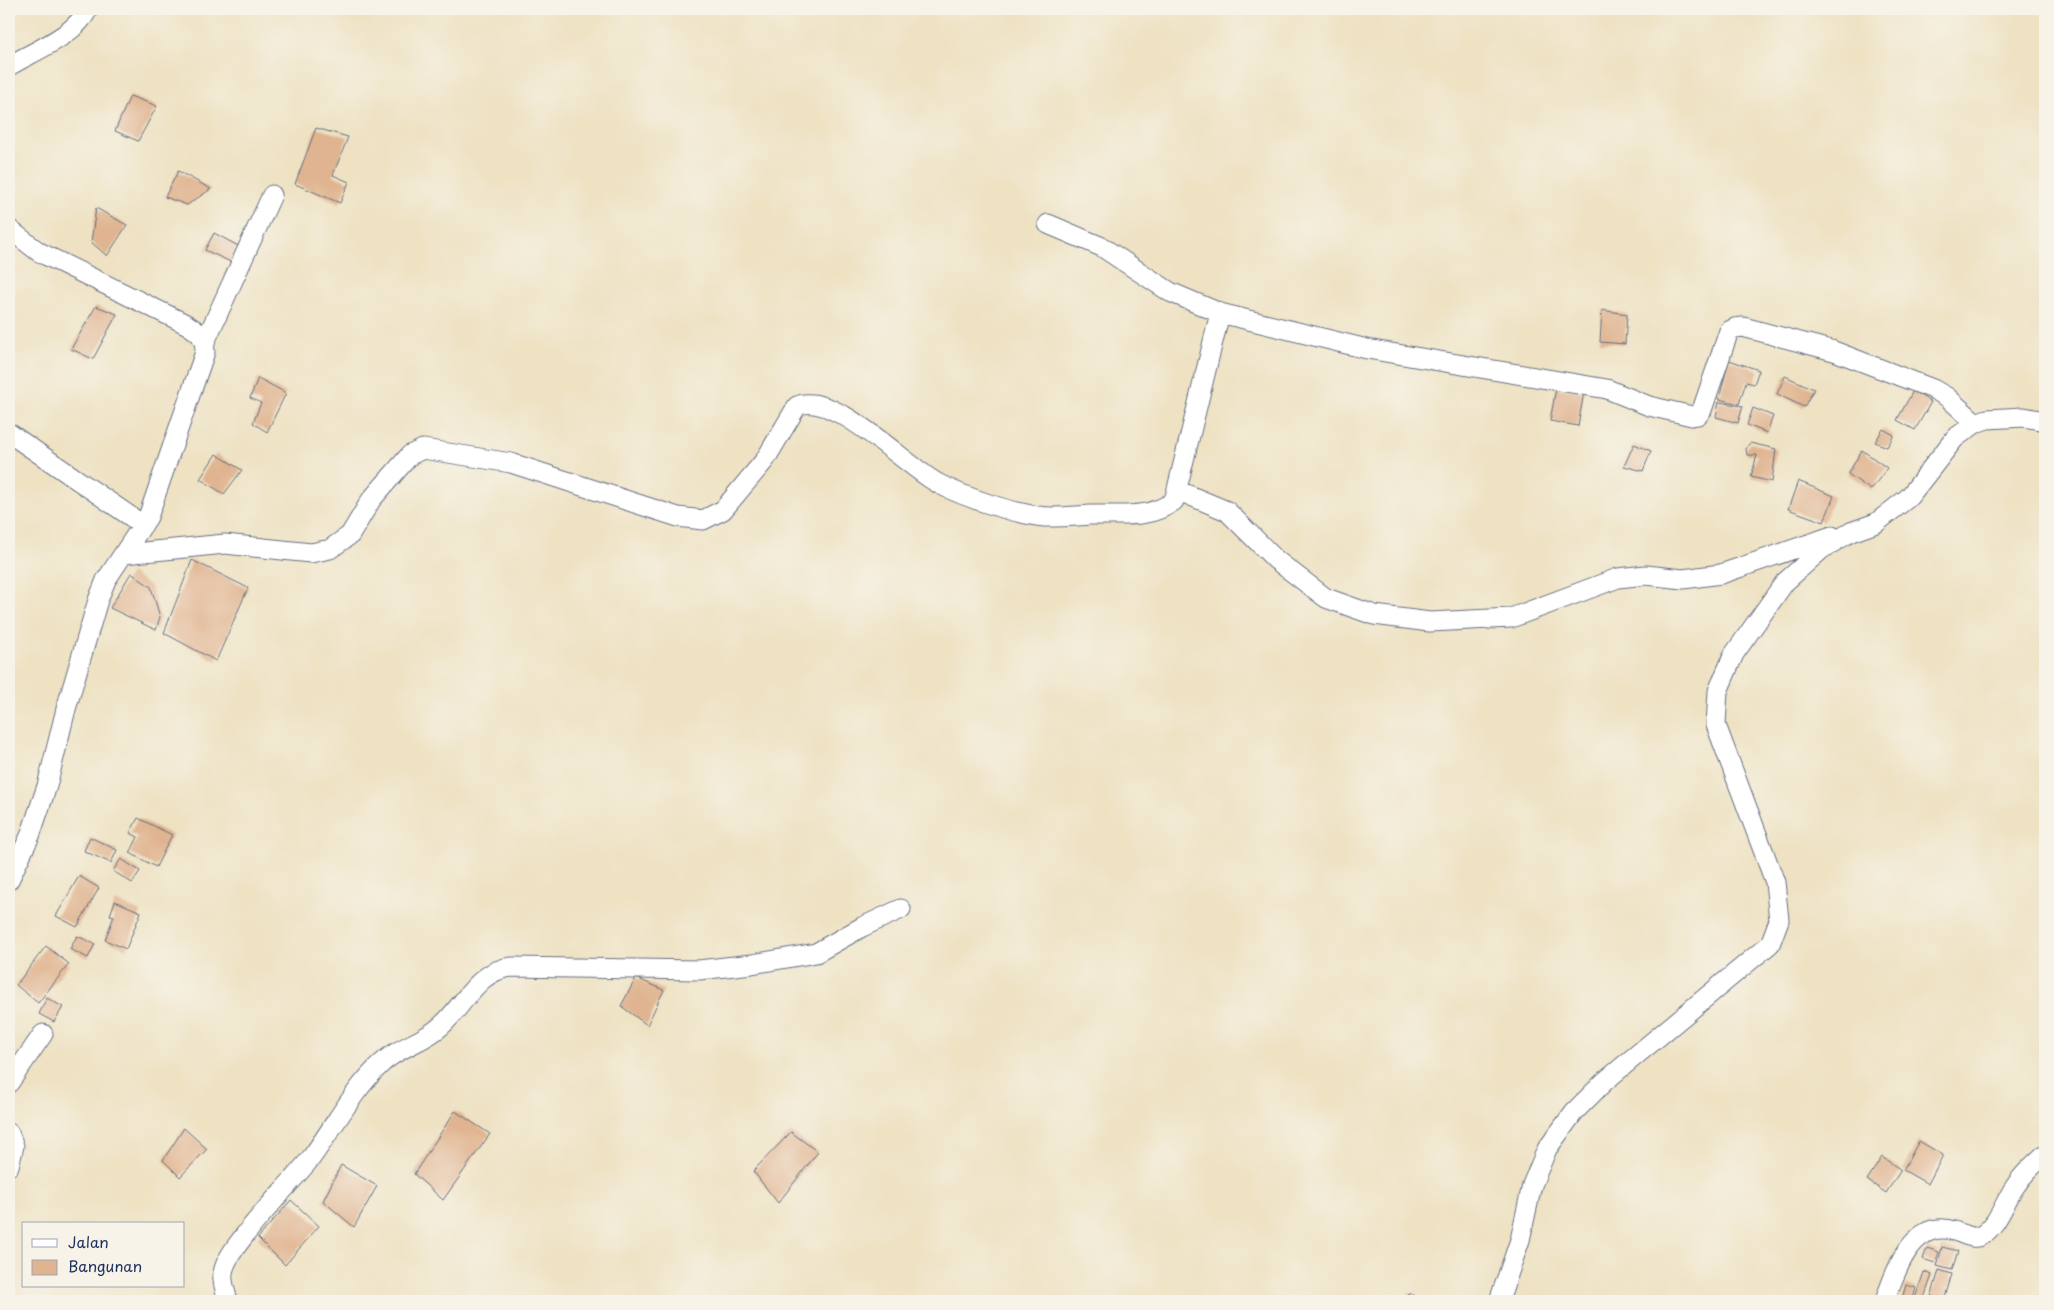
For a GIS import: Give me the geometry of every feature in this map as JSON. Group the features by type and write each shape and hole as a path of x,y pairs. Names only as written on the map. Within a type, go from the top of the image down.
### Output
{"street":[{"path":"9,66 74,28 88,9"},
{"path":"205,342 272,195"},
{"path":"1048,224 1102,247 1170,292 1220,313 1367,349 1607,389 1649,406 1692,416 1698,415 1702,410 1729,331 1743,327 1834,351 1924,386 1947,397 1976,423"},
{"path":"9,229 39,252 201,332 205,342 205,352 186,400 153,504 143,526 106,580 98,600 66,709 47,786 30,836 9,880"},
{"path":"124,554 225,544 311,553 330,549 350,534 371,500 410,455 423,449 488,457 511,462 678,517 703,520 723,510 765,460 797,406 813,403 848,418 940,484 1030,514 1063,518 1092,515 1115,517 1150,514 1174,501 1179,491 1184,459 1220,313"},
{"path":"1499,1301 1520,1240 1532,1186 1547,1148 1574,1112 1604,1082 1770,944 1778,920 1775,882 1716,725 1718,690 1734,654 1785,582 1822,549 1852,532 1876,522 1909,497 1955,438 1976,423 1987,419 2024,417 2045,421"},
{"path":"9,433 143,526"},
{"path":"1179,491 1227,511 1276,560 1326,598 1374,615 1430,622 1511,618 1618,578 1646,575 1683,579 1721,574 1837,534 1852,532"},
{"path":"228,1301 222,1274 223,1267 231,1254 311,1158 364,1083 382,1062 429,1037 444,1024 465,996 493,972 501,968 512,967 699,970 752,964 816,953 862,927 901,909"},
{"path":"9,1083 43,1034"},
{"path":"9,1133 14,1146 9,1166"},
{"path":"1885,1301 1912,1243 1927,1231 1941,1228 1972,1238 1981,1236 1991,1227 2025,1172 2045,1154"}],"building":[{"path":"130,96 157,106 138,141 115,131"},
{"path":"316,128 348,137 333,175 349,182 340,203 295,184"},
{"path":"178,171 211,189 187,205 165,197"},
{"path":"96,208 127,225 107,256 91,242"},
{"path":"214,233 242,248 235,264 205,250"},
{"path":"96,306 117,314 93,359 71,349"},
{"path":"1602,310 1627,314 1625,344 1600,342"},
{"path":"1729,360 1759,370 1754,384 1746,382 1739,404 1719,399"},
{"path":"1785,376 1814,389 1804,407 1777,394"},
{"path":"258,378 286,393 267,432 253,423 261,403 250,398"},
{"path":"1556,388 1584,392 1578,426 1550,421"},
{"path":"1913,391 1931,402 1915,430 1897,420"},
{"path":"1719,402 1743,406 1738,423 1716,417"},
{"path":"1753,408 1773,416 1767,433 1747,425"},
{"path":"1883,429 1894,435 1887,447 1875,442"},
{"path":"1750,443 1776,449 1772,482 1751,477 1757,455 1747,455 1746,448"},
{"path":"1634,444 1651,451 1643,471 1624,466"},
{"path":"1862,450 1887,468 1871,490 1848,474"},
{"path":"216,454 242,470 224,494 200,479"},
{"path":"1798,481 1834,496 1824,522 1788,509"},
{"path":"192,560 248,588 216,661 164,633"},
{"path":"131,573 151,587 160,617 156,630 110,608"},
{"path":"138,818 172,835 156,867 130,853 138,837 130,833"},
{"path":"90,837 117,850 111,863 84,851"},
{"path":"121,859 140,871 132,883 113,871"},
{"path":"79,876 99,888 77,927 56,916"},
{"path":"115,901 141,912 126,949 105,940 114,916 110,915"},
{"path":"77,936 95,944 88,958 70,949"},
{"path":"46,946 69,964 38,1003 16,985"},
{"path":"636,978 664,990 647,1025 621,1006"},
{"path":"47,998 63,1007 54,1022 39,1014"},
{"path":"455,1111 490,1134 443,1200 414,1174"},
{"path":"184,1128 207,1149 180,1177 163,1160"},
{"path":"791,1132 818,1152 778,1203 753,1171"},
{"path":"1919,1141 1943,1155 1928,1184 1903,1170"},
{"path":"1882,1157 1901,1170 1886,1193 1867,1180"},
{"path":"341,1165 377,1186 354,1227 323,1201"},
{"path":"291,1200 319,1226 285,1265 258,1238"},
{"path":"1942,1247 1958,1251 1952,1270 1937,1266"},
{"path":"1927,1248 1939,1252 1935,1263 1923,1259"},
{"path":"1939,1270 1952,1274 1944,1301 1930,1301"},
{"path":"1924,1272 1932,1275 1923,1301 1914,1301"},
{"path":"1906,1285 1916,1288 1912,1301 1901,1301"},
{"path":"1410,1293 1420,1301 1403,1301"}]}
